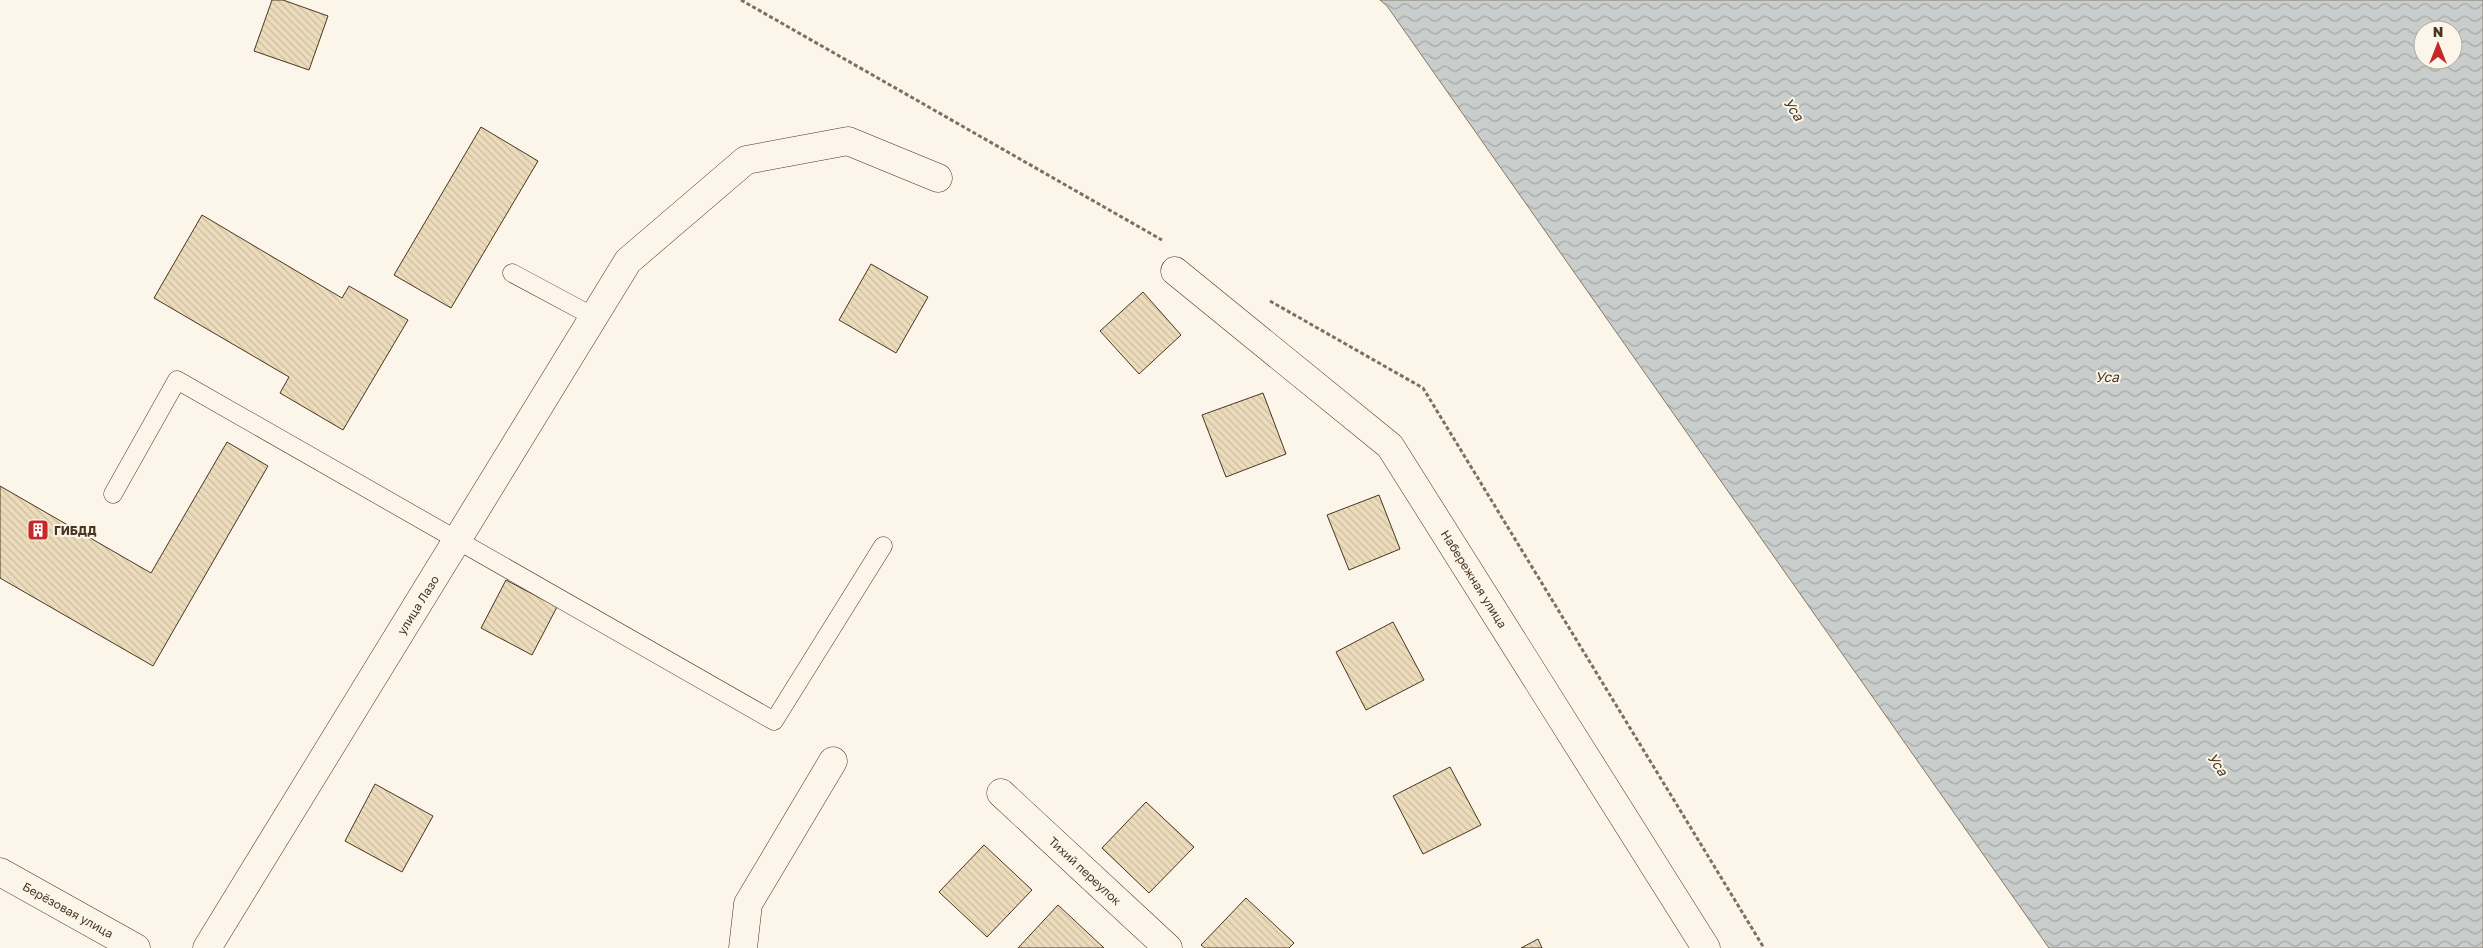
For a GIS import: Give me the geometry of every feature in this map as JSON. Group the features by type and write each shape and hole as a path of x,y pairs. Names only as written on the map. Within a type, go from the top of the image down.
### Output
{"street":[{"name":"улица Лазо","path":"206,948 628,260 746,160 848,141 938,178"},
{"name":"Набережная улица","path":"1175,271 1390,446 1706,948"},
{"path":"743,948 748,904 833,761"},
{"name":"Тихий переулок","path":"1002,793 1168,948"},
{"name":"Берёзовая улица","path":"0,872 136,948"}],"lane":[{"path":"512,273 594,317"},
{"path":"113,494 177,380 774,721 883,546"}],"water":[{"name":"Уса","path":"1380,0 2483,0 2483,948 2049,948 1387,6"}],"building":[{"path":"272,0 283,0 328,16 309,70 254,51"},
{"path":"481,127 538,161 451,308 394,275"},
{"path":"202,215 342,298 349,286 408,320 343,430 280,393 289,377 154,298"},
{"path":"871,264 928,297 896,353 839,320"},
{"path":"1143,292 1181,335 1139,374 1100,331"},
{"path":"1263,393 1286,454 1226,477 1202,415"},
{"name":"ГИБДД","path":"227,442 268,466 153,666 0,578 0,486 151,573"},
{"path":"1379,495 1400,549 1349,570 1327,515"},
{"path":"506,580 557,607 532,655 481,628"},
{"path":"1393,622 1424,680 1366,710 1336,652"},
{"path":"1450,767 1481,825 1423,854 1393,796"},
{"path":"375,784 433,816 402,872 345,841"},
{"path":"1146,802 1194,847 1149,893 1102,848"},
{"path":"984,845 1032,890 987,937 939,892"},
{"path":"1246,898 1294,943 1289,948 1205,948 1201,945"},
{"path":"1058,905 1104,948 1018,948"},
{"path":"1538,939 1542,948 1521,948"}],"place":[{"name":"ГИБДД","path":"38,530"}]}
